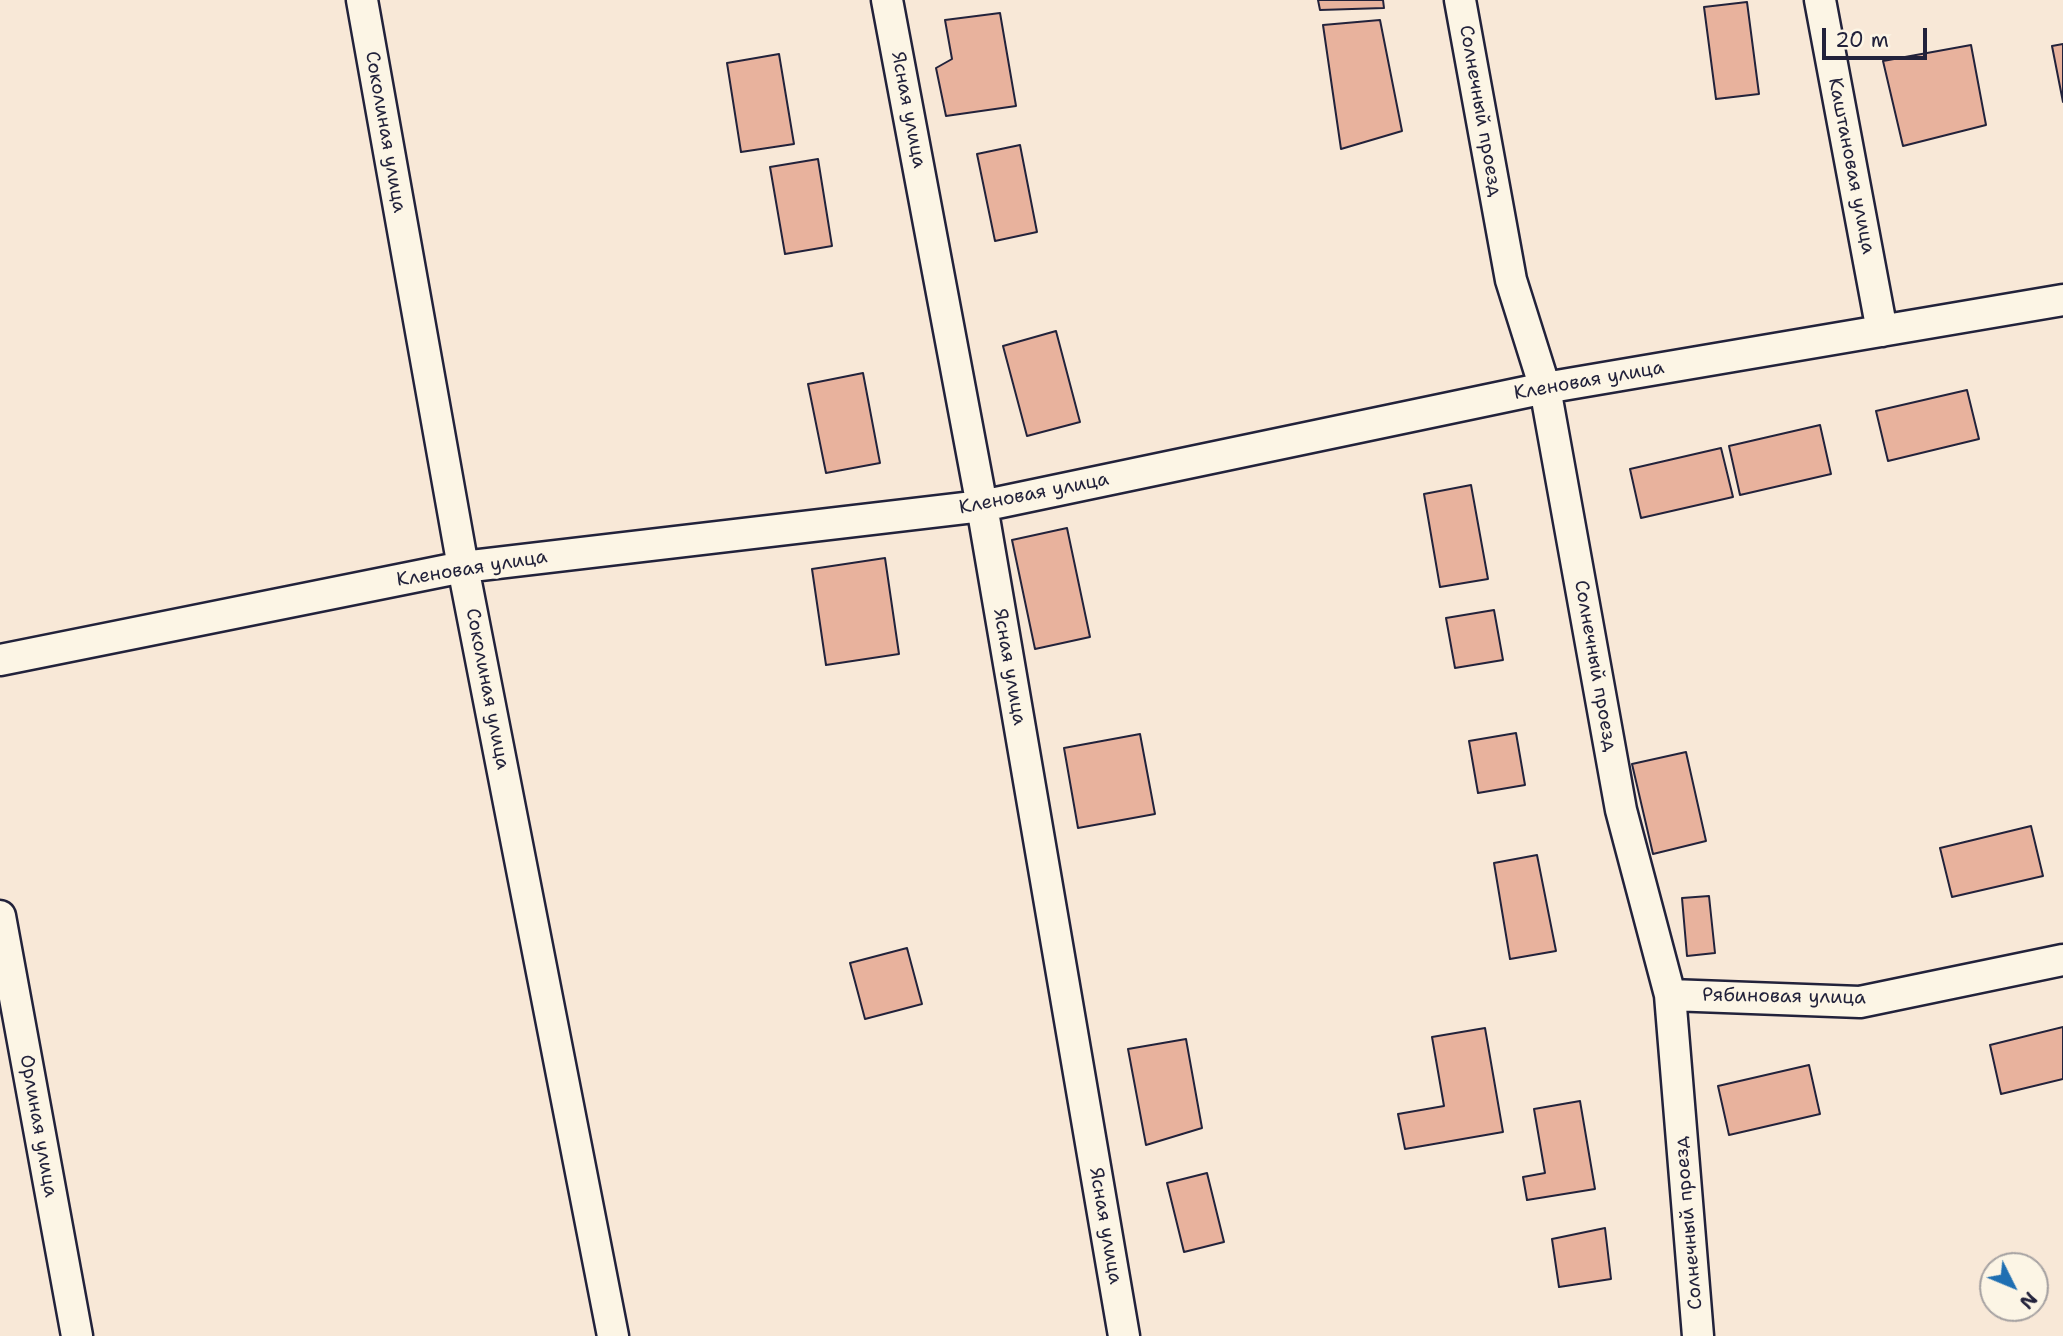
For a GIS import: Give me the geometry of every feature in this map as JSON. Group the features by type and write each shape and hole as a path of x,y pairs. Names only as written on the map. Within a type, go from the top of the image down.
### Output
{"street":[{"name":"Соколиная улица","path":"362,0 463,567 613,1336"},
{"name":"Ясная улица","path":"887,0 982,506 1124,1336"},
{"name":"Солнечный проезд","path":"1460,0 1511,280 1545,388 1621,810 1670,995 1698,1336"},
{"name":"Каштановая улица","path":"1820,0 1882,331"},
{"name":"Кленовая улица","path":"0,660 463,567 982,506 1545,388 2063,300"},
{"name":"Орлиная улица","path":"0,916 77,1336"},
{"name":"Рябиновая улица","path":"1670,995 1860,1002 2063,960"}],"building":[{"path":"1318,0 1383,0 1384,8 1320,10"},
{"path":"1747,2 1759,94 1716,99 1704,7"},
{"path":"1000,13 1016,106 946,116 936,68 952,59 945,20"},
{"path":"1380,20 1402,131 1341,149 1323,25"},
{"path":"2063,44 2063,102 2052,46"},
{"path":"1971,45 1986,125 1903,146 1883,61"},
{"path":"779,54 794,144 741,152 727,63"},
{"path":"1020,145 1037,232 995,241 977,154"},
{"path":"818,159 832,246 785,254 770,167"},
{"path":"1056,331 1080,422 1027,436 1003,346"},
{"path":"863,373 880,463 826,473 808,384"},
{"path":"1967,390 1979,439 1888,461 1876,411"},
{"path":"1820,425 1831,474 1740,495 1729,446"},
{"path":"1721,448 1733,497 1641,518 1630,469"},
{"path":"1471,485 1488,579 1440,587 1424,494"},
{"path":"1067,528 1090,637 1035,649 1012,540"},
{"path":"885,558 899,654 826,665 812,569"},
{"path":"1494,610 1503,660 1455,668 1446,618"},
{"path":"1516,733 1525,785 1478,793 1469,741"},
{"path":"1140,734 1155,814 1078,828 1064,748"},
{"path":"1686,752 1706,841 1653,854 1632,764"},
{"path":"2031,826 2043,876 1952,897 1940,848"},
{"path":"1537,855 1556,951 1510,959 1494,863"},
{"path":"1709,896 1715,953 1687,956 1682,898"},
{"path":"907,948 922,1004 865,1019 850,963"},
{"path":"2063,1027 2063,1079 2001,1094 1990,1045"},
{"path":"1485,1028 1503,1132 1405,1149 1398,1114 1444,1106 1432,1037"},
{"path":"1186,1039 1202,1128 1146,1145 1128,1049"},
{"path":"1809,1065 1820,1114 1729,1135 1718,1086"},
{"path":"1580,1101 1595,1189 1527,1200 1523,1177 1545,1173 1534,1109"},
{"path":"1207,1173 1224,1242 1184,1252 1167,1183"},
{"path":"1605,1228 1611,1279 1559,1287 1552,1239"}]}
